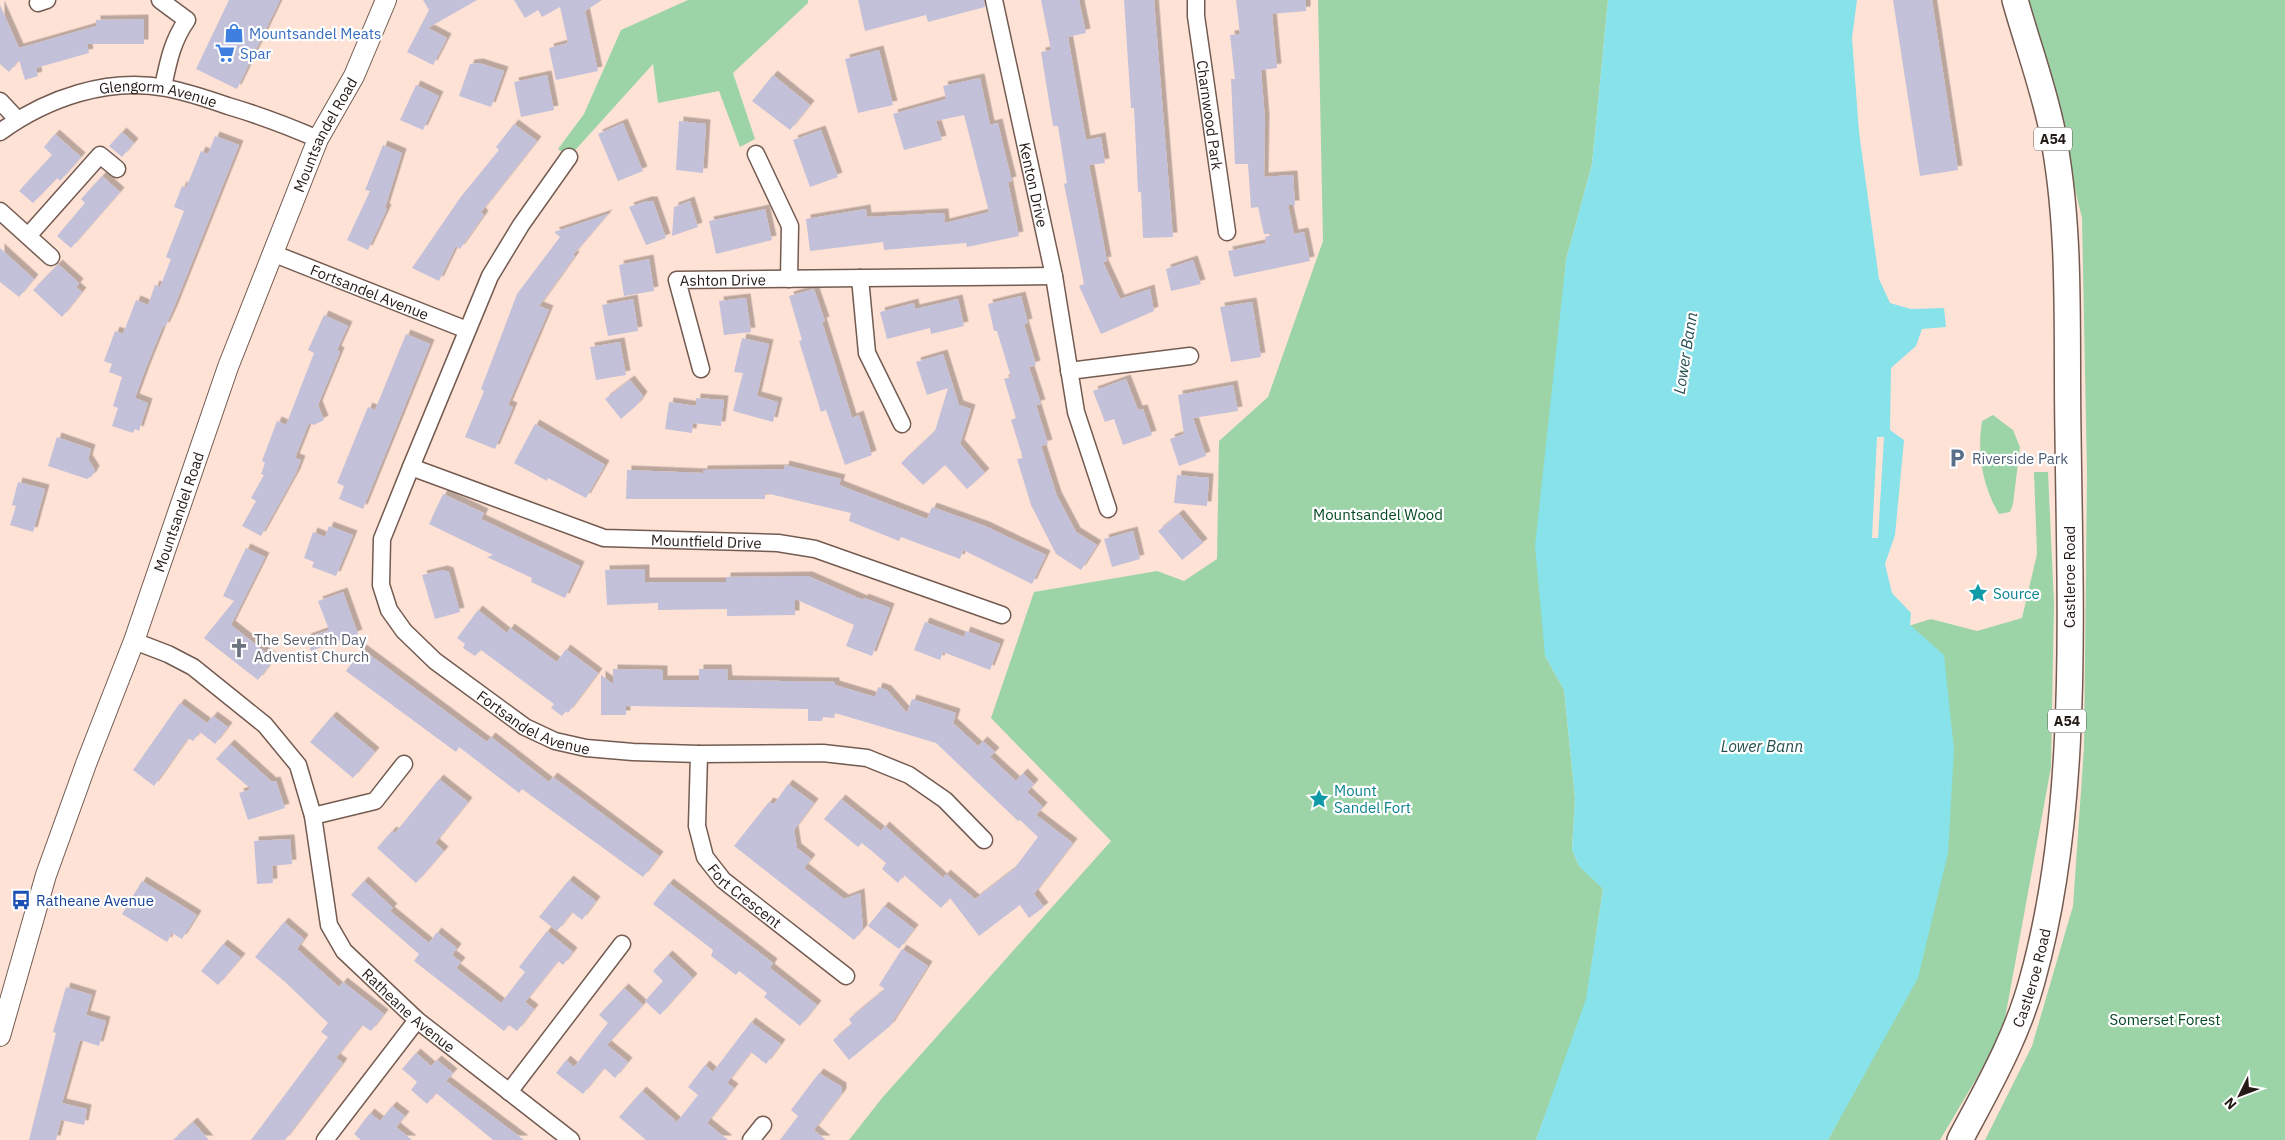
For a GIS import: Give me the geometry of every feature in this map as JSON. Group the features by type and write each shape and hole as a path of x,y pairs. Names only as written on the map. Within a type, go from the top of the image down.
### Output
{"main road":[{"name":"Castleroe Road","path":"1960,1140 2012,1040 2032,981 2050,901 2062,817 2066,743 2069,491 2066,282 2060,184 2052,128 2015,0"}],"street":[{"path":"160,0 186,20 177,34 172,47 163,87"},
{"name":"Mountsandel Road","path":"0,1036 46,875 86,764 134,642 228,367 318,139 354,76 386,0"},
{"name":"Kenton Drive","path":"994,0 1054,276 1076,412 1108,509"},
{"name":"Charnwood Park","path":"1196,0 1196,16 1227,232"},
{"name":"Glengorm Avenue","path":"0,132 17,120 58,99 96,89 126,85 163,87 184,92 242,110 318,139"},
{"path":"0,101 17,120"},
{"path":"756,154 790,226 789,279"},
{"path":"28,236 100,155 116,169"},
{"name":"Fortsandel Avenue","path":"568,157 521,225 490,276 382,539 382,585 389,610 404,631 435,661 525,727 555,741 586,748 699,754 824,753 867,758 909,775 945,800 984,840"},
{"path":"0,211 51,257"},
{"name":"Fortsandel Avenue","path":"272,254 467,330"},
{"name":"Ashton Drive","path":"701,369 678,280 1054,276"},
{"path":"860,278 867,353 902,424"},
{"path":"1069,371 1190,356"},
{"name":"Mountfield Drive","path":"411,467 604,538 778,543 815,550 1002,615"},
{"name":"Ratheane Avenue","path":"134,642 168,654 193,667 265,725 298,765 313,816 329,925 344,951 416,1020 571,1140"},
{"name":"Fort Crescent","path":"699,754 697,826 705,857 723,880 846,976"},
{"path":"313,816 375,801 404,764"},
{"path":"509,1092 622,944"},
{"path":"325,1140 416,1020"},
{"path":"751,1140 763,1125"}],"green space":[{"path":"688,0 808,0 808,3 733,73 755,139 740,147 719,91 658,103 653,64 569,157 558,149 584,114 621,30"},
{"name":"Mountsandel Wood","path":"1318,0 1608,0 1592,164 1566,260 1555,381 1545,656 1564,690 1575,798 1572,850 1579,866 1603,888 1586,1003 1536,1140 849,1140 882,1098 1111,841 991,718 1034,592 1157,571 1184,581 1217,559 1219,441 1268,397 1323,241"},
{"name":"Somerset Forest","path":"2029,0 2285,0 2285,1140 1985,1140 2032,1046 2073,906 2084,747 2087,474 2082,218"},
{"path":"1993,415 2013,430 2020,447 2013,504 2010,512 1999,514 1988,492 1982,469 1980,445 1982,421"},
{"path":"2034,472 2048,472 2054,603 2051,767 2002,1035 1940,1140 1828,1140 1854,1092 1889,632 1931,619 1977,631 2022,618 2037,554"}],"water":[{"name":"Lower Bann","path":"1608,0 1857,0 1852,38 1859,132 1879,279 1890,303 1911,309 1944,308 1946,327 1922,329 1916,346 1891,368 1890,430 1904,440 1895,535 1885,564 1892,593 1911,613 1910,625 1944,655 1954,750 1948,853 1918,978 1828,1140 1536,1140 1586,999 1603,889 1579,866 1572,850 1575,798 1564,690 1545,656 1535,546 1566,260 1592,164"}],"pier":[{"path":"1877,437 1884,437 1878,538 1872,538"}],"building":[{"path":"229,0 280,0 237,89 196,69"},
{"path":"423,0 477,0 428,28 447,38 433,65 407,52 429,10"},
{"path":"514,0 602,0 585,11 598,71 556,80 549,48 568,43 560,7 542,17 538,10 525,18"},
{"path":"858,0 984,0 985,7 928,22 926,15 865,31"},
{"path":"1041,0 1079,0 1086,33 1068,37 1086,140 1101,137 1105,163 1089,165 1107,261 1103,262 1120,299 1150,289 1154,311 1101,334 1079,286 1084,284 1064,184 1067,183 1058,126 1053,126 1041,52 1051,50"},
{"path":"1124,0 1154,0 1173,237 1143,238 1141,192 1138,192 1134,108 1131,108"},
{"path":"1236,0 1306,0 1306,11 1272,14 1277,68 1261,70 1265,119 1264,177 1293,175 1295,205 1288,205 1294,234 1304,232 1310,261 1234,277 1228,251 1266,243 1265,237 1274,234 1264,234 1258,207 1251,208 1248,164 1235,164 1231,79 1235,79 1230,35 1240,34"},
{"path":"1893,0 1932,0 1958,170 1920,176"},
{"path":"0,5 19,48 96,26 96,20 144,19 144,44 87,44 89,53 36,68 38,76 25,80 19,60 9,72 0,64"},
{"path":"879,50 893,105 858,113 845,59"},
{"path":"479,63 504,71 491,107 459,96 470,64"},
{"path":"547,75 554,110 521,117 514,82"},
{"path":"773,75 810,105 790,130 752,101"},
{"path":"980,78 990,125 998,123 1012,181 1008,182 1019,236 967,247 966,243 884,250 883,242 810,251 806,219 866,209 867,217 944,213 945,223 989,212 964,115 936,121 942,140 904,150 893,114 946,99 943,86"},
{"path":"416,85 439,96 423,130 400,120"},
{"path":"679,121 706,124 703,173 676,170"},
{"path":"623,123 643,171 618,181 598,134"},
{"path":"514,124 537,141 481,212 484,215 460,249 456,246 439,281 412,268 460,198 499,150 496,147"},
{"path":"821,130 838,177 810,187 793,140"},
{"path":"122,132 134,143 122,157 109,146"},
{"path":"55,134 81,157 60,181 57,178 33,203 19,191 52,155 44,147"},
{"path":"215,136 239,145 173,310 165,327 163,326 146,368 135,398 148,403 139,431 135,429 133,433 112,426 118,408 113,406 122,377 109,372 112,364 104,361 115,331 123,334 136,300 148,305 155,285 160,287 171,259 166,257 184,211 174,207 182,186 186,188 201,151 208,154"},
{"path":"383,145 402,153 385,208 387,209 368,250 347,240 370,191 365,190"},
{"path":"102,176 120,192 71,248 57,236 85,203 81,199"},
{"path":"653,201 666,238 646,245 629,207"},
{"path":"690,201 698,227 672,236 674,207"},
{"path":"765,209 772,240 716,254 709,221"},
{"path":"608,214 573,255 575,256 539,306 549,310 508,405 513,407 495,449 465,437 484,391 481,389 517,294 560,237 554,232"},
{"path":"0,248 34,279 19,297 0,282"},
{"path":"649,259 654,291 624,296 619,265"},
{"path":"1193,260 1201,284 1171,291 1166,269"},
{"path":"58,264 79,283 76,287 82,292 62,317 33,290"},
{"path":"814,289 825,321 822,322 852,418 859,415 872,455 845,465 826,410 821,412 799,341 802,340 789,296"},
{"path":"1021,296 1028,323 1024,324 1036,365 1029,367 1041,404 1036,405 1048,444 1041,446 1057,496 1076,532 1097,545 1081,570 1056,554 1031,505 1017,459 1023,458 1011,420 1016,418 1004,379 1011,377 997,331 994,331 988,304"},
{"path":"746,298 751,332 724,335 719,301"},
{"path":"633,299 638,331 608,336 602,305"},
{"path":"958,299 964,326 931,334 930,328 887,339 880,312 914,303 915,309"},
{"path":"1252,302 1261,357 1231,362 1220,307"},
{"path":"324,315 348,326 337,350 340,352 318,405 324,420 314,425 309,423 295,458 301,460 296,473 261,536 242,526 256,501 251,498 264,475 261,474 265,463 262,461 277,421 286,425 314,353 308,350"},
{"path":"406,334 430,344 363,509 339,499 344,486 337,483 368,407 375,410"},
{"path":"742,338 769,344 757,396 778,402 773,422 733,411 743,373 734,372"},
{"path":"620,342 626,375 596,380 590,347"},
{"path":"943,354 959,405 971,409 960,444 985,473 967,489 945,465 923,485 901,463 935,431 948,388 927,395 916,362"},
{"path":"1126,379 1138,410 1143,409 1152,435 1123,445 1114,419 1105,422 1093,391"},
{"path":"630,380 643,396 637,405 621,419 605,399"},
{"path":"1233,385 1238,411 1193,418 1206,456 1179,466 1170,439 1184,434 1178,395"},
{"path":"696,398 724,400 721,426 693,423 692,433 665,429 669,402 696,406"},
{"path":"535,424 605,465 586,498 548,478 547,481 514,463"},
{"path":"57,437 91,449 88,459 95,470 92,476 87,479 48,466"},
{"path":"785,465 841,479 839,485 927,519 932,507 985,526 1046,555 1032,584 963,550 960,559 901,537 899,541 849,521 851,513 765,493 765,499 626,499 627,470 703,473 703,470 784,469"},
{"path":"1177,475 1209,478 1207,506 1174,503"},
{"path":"18,482 45,489 33,532 10,525 16,506 12,505"},
{"path":"443,494 484,513 481,519 580,566 565,598 531,582 532,578 487,557 493,555 429,524"},
{"path":"1179,514 1203,543 1182,560 1158,531"},
{"path":"329,526 353,535 336,576 312,567 314,562 304,558 313,532 325,537"},
{"path":"1133,531 1140,559 1112,567 1104,539"},
{"path":"246,548 265,557 231,625 274,659 258,680 204,638 234,601 223,596"},
{"path":"645,569 645,582 726,582 726,577 808,576 863,600 864,598 890,608 872,656 846,646 854,625 795,599 795,615 727,616 727,609 658,610 658,603 607,605 605,570"},
{"path":"443,570 449,572 460,612 435,619 422,575"},
{"path":"343,592 358,634 311,651 306,638 329,630 318,601"},
{"path":"478,610 507,633 510,628 557,662 566,649 598,673 568,713 566,711 562,716 551,708 554,704 481,650 475,656 463,648 465,644 457,638"},
{"path":"925,622 964,637 966,631 1000,644 990,670 943,652 940,660 914,650"},
{"path":"362,649 487,742 491,737 549,782 553,777 659,856 643,877 522,789 519,793 459,747 456,752 346,671"},
{"path":"613,669 663,670 663,680 699,680 699,669 727,669 728,680 835,682 835,685 875,697 878,687 887,690 907,713 912,699 956,713 953,723 978,746 983,741 995,752 990,757 1016,781 1023,773 1034,784 1027,792 1043,807 1036,815 1073,843 1034,894 1044,907 1029,918 1020,905 979,936 950,898 941,908 904,875 898,883 882,869 886,863 862,843 858,847 824,819 841,799 881,831 885,826 943,878 946,874 975,899 1014,869 1038,837 1020,820 1018,821 936,743 835,713 834,718 823,717 822,721 808,721 808,709 626,706 626,715 601,715 601,675 613,684"},
{"path":"180,703 207,723 193,741 188,738 154,786 133,770"},
{"path":"213,716 228,727 215,744 200,732"},
{"path":"332,716 375,752 353,778 310,742"},
{"path":"230,744 272,782 276,781 285,808 248,820 239,793 251,789 216,759"},
{"path":"439,779 468,802 435,843 444,851 416,883 377,848 392,831 395,833"},
{"path":"788,784 814,803 794,830 797,848 811,859 804,868 844,899 860,893 863,929 854,940 734,846 769,802 774,804"},
{"path":"290,839 292,864 272,866 273,883 257,884 254,841"},
{"path":"569,880 596,901 582,920 572,912 557,931 539,917"},
{"path":"142,881 197,915 182,939 172,933 167,942 122,914"},
{"path":"364,881 393,908 390,911 429,943 437,932 457,948 452,955 461,962 456,968 501,1003 525,972 519,967 547,931 573,952 563,965 558,961 525,1002 534,1009 517,1031 509,1025 504,1031 414,961 419,954 351,895"},
{"path":"669,883 773,963 770,968 817,1005 800,1026 764,997 767,993 739,971 736,975 711,956 713,950 653,904"},
{"path":"884,906 914,929 899,949 868,926"},
{"path":"284,922 304,939 297,949 339,987 343,982 384,1014 371,1031 362,1025 336,1058 343,1063 285,1140 251,1140 328,1037 321,1032 328,1023 284,981 255,957"},
{"path":"223,944 241,958 218,985 201,971"},
{"path":"902,949 928,966 890,1026 849,1060 833,1040 852,1024 849,1019 885,989 879,985"},
{"path":"668,955 693,978 660,1015 645,1001 663,981 653,971"},
{"path":"66,987 92,995 86,1015 106,1021 99,1046 80,1040 62,1103 87,1109 84,1125 61,1120 56,1140 29,1140 56,1033 53,1032"},
{"path":"624,988 643,1005 607,1045 628,1062 615,1078 604,1068 583,1094 556,1073 566,1060 574,1067 608,1023 599,1015"},
{"path":"751,1022 781,1044 766,1064 751,1052 727,1083 734,1088 707,1123 728,1140 646,1140 619,1117 642,1091 677,1122 698,1095 688,1087 705,1065 713,1072"},
{"path":"416,1053 431,1066 437,1060 453,1073 446,1081 524,1140 493,1140 436,1093 427,1104 411,1090 417,1082 402,1069"},
{"path":"819,1073 842,1087 842,1093 814,1130 826,1140 780,1140 798,1116 791,1110"},
{"path":"392,1106 405,1116 396,1127 412,1140 361,1140 354,1134 370,1113 380,1121"},
{"path":"193,1122 209,1140 173,1140"}],"place":[{"name":"Mountsandel Meats","path":"234,33"},
{"name":"Spar","path":"225,53"},
{"name":"Riverside Park","path":"1957,458"},
{"name":"Source","path":"1978,593"},
{"name":"The Seventh Day Adventist Church","path":"239,648"},
{"name":"Mount Sandel Fort","path":"1319,799"},
{"name":"Ratheane Avenue","path":"21,900"}]}
